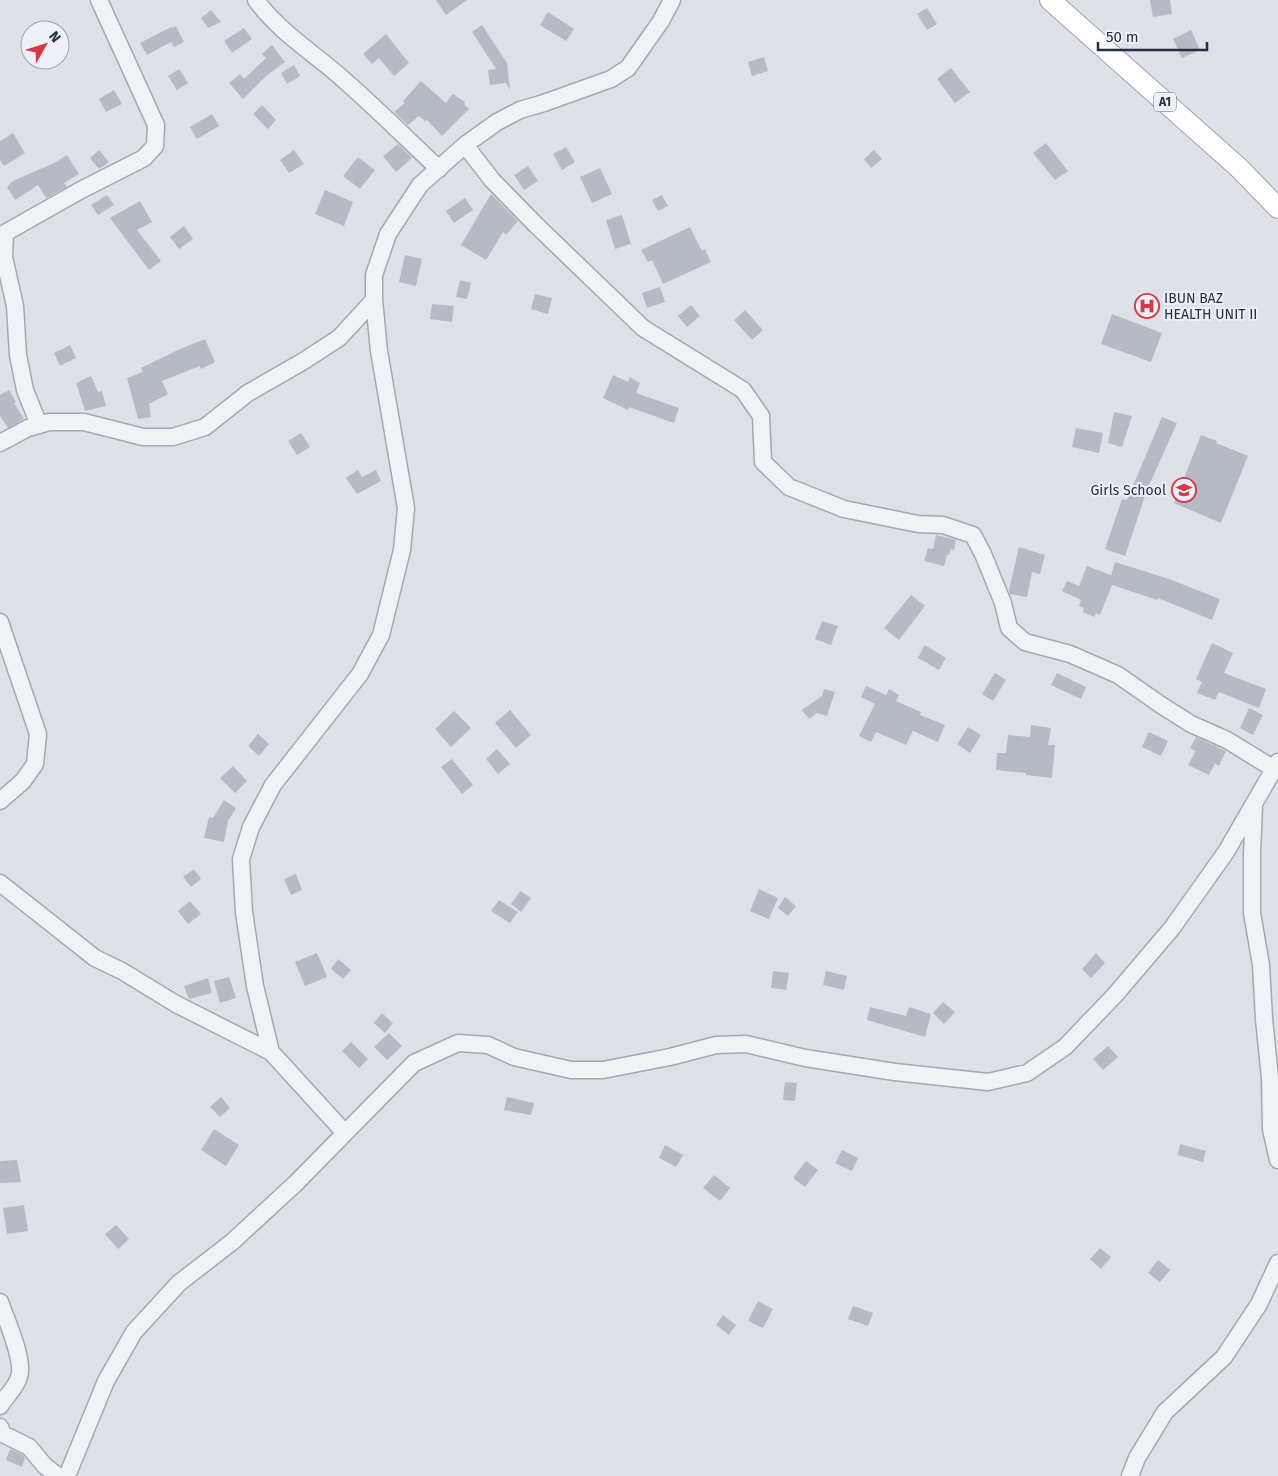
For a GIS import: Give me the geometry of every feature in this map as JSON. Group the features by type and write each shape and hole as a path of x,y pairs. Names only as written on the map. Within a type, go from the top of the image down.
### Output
{"main road":[{"name":"A1","path":"1050,0 1238,167 1278,208"}],"street":[{"path":"39,425 25,390 18,355 15,306 4,257 6,233 51,206 144,158 155,146 156,125 99,0"},
{"path":"256,0 276,25 344,80 439,169"},
{"path":"271,1052 254,977 244,912 241,859 251,827 273,785 360,674 381,635 402,550 406,508 379,351 374,300 374,275 388,234 420,185 465,145 497,122 520,110 611,79 628,68 661,21 672,0"},
{"path":"67,1476 106,1381 134,1332 179,1283 239,1235 295,1184 414,1063 458,1043 488,1045 514,1057 571,1070 603,1070 670,1057 716,1045 746,1044 805,1058 895,1072 988,1082 1027,1073 1065,1047 1128,980 1177,921 1226,852 1276,766 1227,740 1190,724 1118,675 1070,654 1025,642 1009,628 1002,603 983,554 973,535 943,525 918,524 844,509 789,487 762,462 761,416 743,390 643,328 492,180 465,145"},
{"path":"0,443 28,428 49,422 84,422 143,437 173,437 205,427 248,393 339,338 374,300"},
{"path":"0,622 38,734 35,764 23,781 0,801"},
{"path":"1254,803 1252,913 1261,966 1270,1078 1271,1129 1278,1160"},
{"path":"0,883 95,958 122,971 176,1004 271,1052 344,1133"},
{"path":"1130,1476 1137,1458 1165,1412 1224,1357 1259,1304 1278,1263"},
{"path":"0,1302 21,1363 20,1376 0,1406"},
{"path":"0,1427 3,1434 29,1447 45,1466 58,1476"}],"building":[{"path":"436,0 467,0 446,15"},
{"path":"1150,0 1170,0 1172,14 1153,17"},
{"path":"927,8 937,24 927,30 917,14"},
{"path":"211,10 221,22 208,28 201,18"},
{"path":"548,12 574,29 566,41 540,25"},
{"path":"482,25 507,63 510,90 506,83 490,85 488,70 496,69 472,32"},
{"path":"176,26 184,42 174,47 171,42 147,55 140,43"},
{"path":"244,28 252,39 232,53 224,41"},
{"path":"1191,30 1200,50 1182,58 1173,39"},
{"path":"386,34 409,63 394,76 379,58 372,64 363,54"},
{"path":"272,45 285,62 266,76 243,99 229,83 240,74 244,79 266,58 262,54"},
{"path":"764,57 768,71 752,76 748,62"},
{"path":"294,65 300,76 287,84 281,73"},
{"path":"951,68 970,92 955,103 937,79"},
{"path":"179,69 188,83 177,90 168,76"},
{"path":"421,81 446,103 453,94 465,102 464,104 469,109 442,136 427,120 425,121 419,116 408,125 394,112 405,103 403,101"},
{"path":"114,90 122,104 106,112 99,99"},
{"path":"262,105 276,120 268,129 253,114"},
{"path":"212,114 219,126 197,139 190,127"},
{"path":"13,133 25,153 4,166 0,160 0,141"},
{"path":"1046,143 1068,171 1055,180 1033,153"},
{"path":"398,144 412,158 396,172 383,156"},
{"path":"566,147 575,162 562,170 553,154"},
{"path":"99,150 109,162 99,169 90,158"},
{"path":"294,150 304,164 289,173 280,160"},
{"path":"874,150 882,159 871,168 864,159"},
{"path":"67,155 79,174 64,183 67,187 46,198 38,185 15,200 7,187 13,181 54,163"},
{"path":"358,157 375,170 360,189 343,176"},
{"path":"528,166 538,181 524,190 514,175"},
{"path":"600,168 612,194 592,203 580,177"},
{"path":"325,190 353,202 344,226 315,214"},
{"path":"491,194 518,221 506,235 503,232 486,260 461,245"},
{"path":"107,195 114,205 98,215 91,205"},
{"path":"662,195 668,206 658,211 652,200"},
{"path":"465,198 473,210 454,223 446,211"},
{"path":"140,201 152,222 137,230 161,261 149,270 110,218"},
{"path":"622,215 631,244 615,249 606,220"},
{"path":"184,226 193,239 179,249 170,237"},
{"path":"690,227 702,251 705,249 711,262 663,284 652,260 648,262 641,250"},
{"path":"405,255 422,259 416,286 399,282"},
{"path":"460,280 471,283 467,299 456,297"},
{"path":"660,287 665,302 647,308 642,293"},
{"path":"535,294 552,298 548,314 531,309"},
{"path":"432,304 454,306 452,322 430,319"},
{"path":"691,305 700,316 687,327 678,316"},
{"path":"745,310 763,330 752,340 734,320"},
{"path":"1112,314 1162,333 1151,362 1101,344"},
{"path":"205,339 215,362 201,369 200,366 162,381 168,394 149,404 151,417 138,419 127,378 143,372 141,368"},
{"path":"70,345 76,358 60,366 54,353"},
{"path":"613,375 628,382 630,377 640,383 636,393 679,408 674,423 629,407 628,410 603,398"},
{"path":"91,376 98,392 102,391 106,406 85,411 76,383"},
{"path":"9,390 16,402 14,403 24,419 8,428 0,416 0,395"},
{"path":"1114,412 1132,416 1122,447 1108,443"},
{"path":"1162,417 1177,423 1147,490 1125,556 1105,549 1122,499 1127,500"},
{"path":"1076,428 1103,433 1099,453 1072,447"},
{"path":"301,433 310,447 297,455 288,441"},
{"path":"1201,435 1248,456 1221,523 1174,503"},
{"path":"358,470 362,477 376,470 381,481 357,494 346,478"},
{"path":"936,535 956,540 954,550 951,549 949,555 947,555 944,566 924,561 928,548 933,549"},
{"path":"1019,547 1045,555 1040,574 1032,572 1027,597 1010,594 1009,590"},
{"path":"1115,562 1169,579 1220,599 1212,620 1158,598 1157,600 1112,585 1100,615 1096,613 1094,617 1083,612 1084,608 1079,606 1081,600 1062,591 1067,581 1079,586 1087,566 1111,575"},
{"path":"911,595 925,606 899,640 884,628"},
{"path":"822,621 838,626 831,645 815,639"},
{"path":"1212,643 1233,653 1224,673 1266,689 1259,708 1219,692 1215,700 1197,693 1202,682 1196,679"},
{"path":"925,645 946,658 939,670 918,658"},
{"path":"995,673 1006,680 993,701 982,694"},
{"path":"1057,673 1086,687 1081,699 1051,685"},
{"path":"866,686 886,695 889,689 899,695 896,701 921,712 920,715 945,725 938,742 913,731 906,745 876,732 871,742 859,736 875,704 861,697"},
{"path":"824,689 835,692 827,716 817,713 809,719 802,710 822,696"},
{"path":"1249,708 1263,715 1253,735 1240,728"},
{"path":"510,710 531,735 516,748 495,723"},
{"path":"454,711 471,728 451,747 435,729"},
{"path":"1031,725 1051,728 1048,745 1055,745 1052,778 996,770 997,753 1006,753 1008,735 1030,737"},
{"path":"968,727 981,735 970,753 957,744"},
{"path":"1149,732 1168,741 1161,756 1142,747"},
{"path":"258,734 269,744 259,756 248,746"},
{"path":"1196,737 1226,751 1219,766 1215,763 1209,775 1188,765 1196,751 1190,748"},
{"path":"497,749 510,764 498,774 486,759"},
{"path":"452,759 473,785 462,794 441,767"},
{"path":"233,766 247,781 235,793 220,778"},
{"path":"224,800 236,808 228,821 224,842 204,838 209,817 213,818"},
{"path":"194,869 201,879 191,887 183,877"},
{"path":"296,874 302,890 291,895 284,879"},
{"path":"759,889 778,898 769,919 750,911"},
{"path":"520,891 531,898 521,912 511,904"},
{"path":"785,897 796,906 788,916 778,908"},
{"path":"499,900 518,912 510,923 491,911"},
{"path":"190,901 201,914 188,924 178,911"},
{"path":"317,953 327,977 305,986 295,962"},
{"path":"1096,953 1105,963 1091,978 1082,969"},
{"path":"338,959 351,970 343,979 331,969"},
{"path":"773,971 789,973 786,990 771,988"},
{"path":"826,971 847,976 844,990 823,985"},
{"path":"229,977 236,998 220,1003 214,981"},
{"path":"208,978 212,993 189,999 184,986"},
{"path":"943,1002 955,1012 944,1024 933,1013"},
{"path":"870,1007 906,1016 909,1007 931,1014 925,1037 867,1020"},
{"path":"382,1013 393,1023 385,1033 374,1023"},
{"path":"389,1033 402,1046 387,1060 374,1047"},
{"path":"351,1042 368,1059 359,1068 342,1051"},
{"path":"1108,1046 1118,1057 1103,1070 1093,1059"},
{"path":"785,1082 797,1083 795,1101 783,1100"},
{"path":"221,1097 230,1108 220,1117 210,1107"},
{"path":"507,1097 534,1103 531,1115 504,1110"},
{"path":"214,1129 239,1145 226,1166 201,1150"},
{"path":"1180,1144 1206,1151 1203,1162 1178,1155"},
{"path":"665,1145 683,1155 676,1167 659,1158"},
{"path":"842,1150 858,1158 852,1171 835,1163"},
{"path":"17,1160 21,1182 0,1183 0,1161"},
{"path":"806,1161 818,1170 805,1187 793,1178"},
{"path":"714,1175 730,1188 720,1201 703,1188"},
{"path":"24,1205 28,1231 7,1234 3,1208"},
{"path":"116,1225 129,1239 118,1249 105,1234"},
{"path":"1100,1248 1111,1257 1101,1269 1090,1259"},
{"path":"1158,1260 1170,1270 1160,1282 1148,1273"},
{"path":"758,1301 773,1309 763,1328 748,1321"},
{"path":"853,1306 873,1313 868,1326 848,1319"},
{"path":"723,1315 736,1325 729,1335 716,1325"},
{"path":"10,1449 23,1455 25,1458 22,1467 6,1460"}],"place":[{"name":"IBUN BAZ HEALTH UNIT II","path":"1147,306"},
{"name":"Girls School","path":"1184,490"}]}
